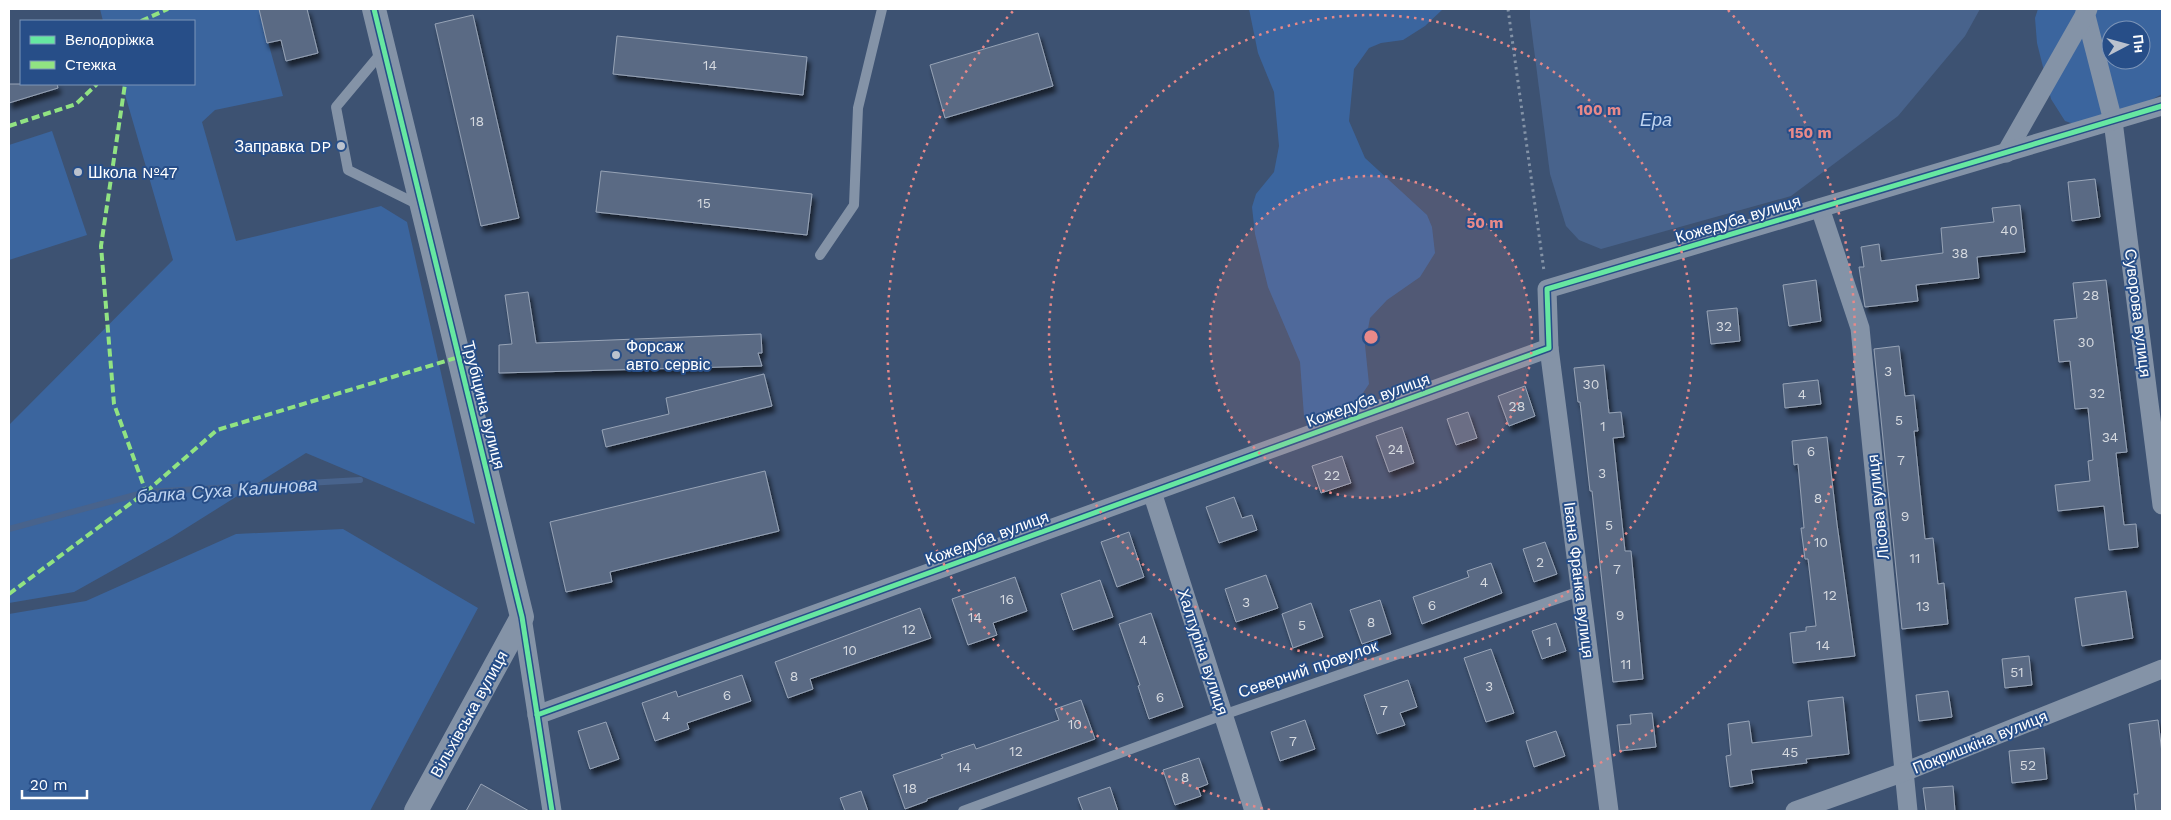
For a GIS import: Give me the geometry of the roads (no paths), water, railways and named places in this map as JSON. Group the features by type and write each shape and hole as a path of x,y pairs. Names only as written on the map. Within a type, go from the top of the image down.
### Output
{"street":[{"name":"Трубіцина вулиця","path":"374,9 424,208 522,617 552,811"},
{"name":"Суворова вулиця","path":"2086,10 2114,121 2162,504"},
{"path":"2006,153 2086,10"},
{"name":"Кожедуба вулиця","path":"537,715 1549,348 1547,289 2162,106"},
{"name":"Лісова вулиця","path":"1820,208 1860,328 1908,811"},
{"name":"Івана Франка вулиця","path":"1549,348 1610,811"},
{"name":"Халтуріна вулиця","path":"1152,492 1254,811"},
{"name":"Вільхівська вулиця","path":"416,811 522,617"},
{"name":"Покришкіна вулиця","path":"1795,811 1904,772 2162,669"}],"lane":[{"path":"820,254 854,205 858,108 882,9"},
{"path":"384,49 336,108 348,170 424,208"},
{"name":"Северний провулок","path":"963,811 1223,715 1580,591"}],"water":[{"name":"Ера","path":"1530,9 1980,9 1965,36 1898,116 1791,196 1601,249 1579,240 1566,226 1550,174"}],"waterway":[{"name":"балка Суха Калинова","path":"9,529 146,492 360,480"}],"place":[{"name":"Заправка DP","path":"341,146"},
{"name":"Школа №47","path":"78,172"},
{"name":"Форсаж авто сервіс","path":"616,355"}]}
